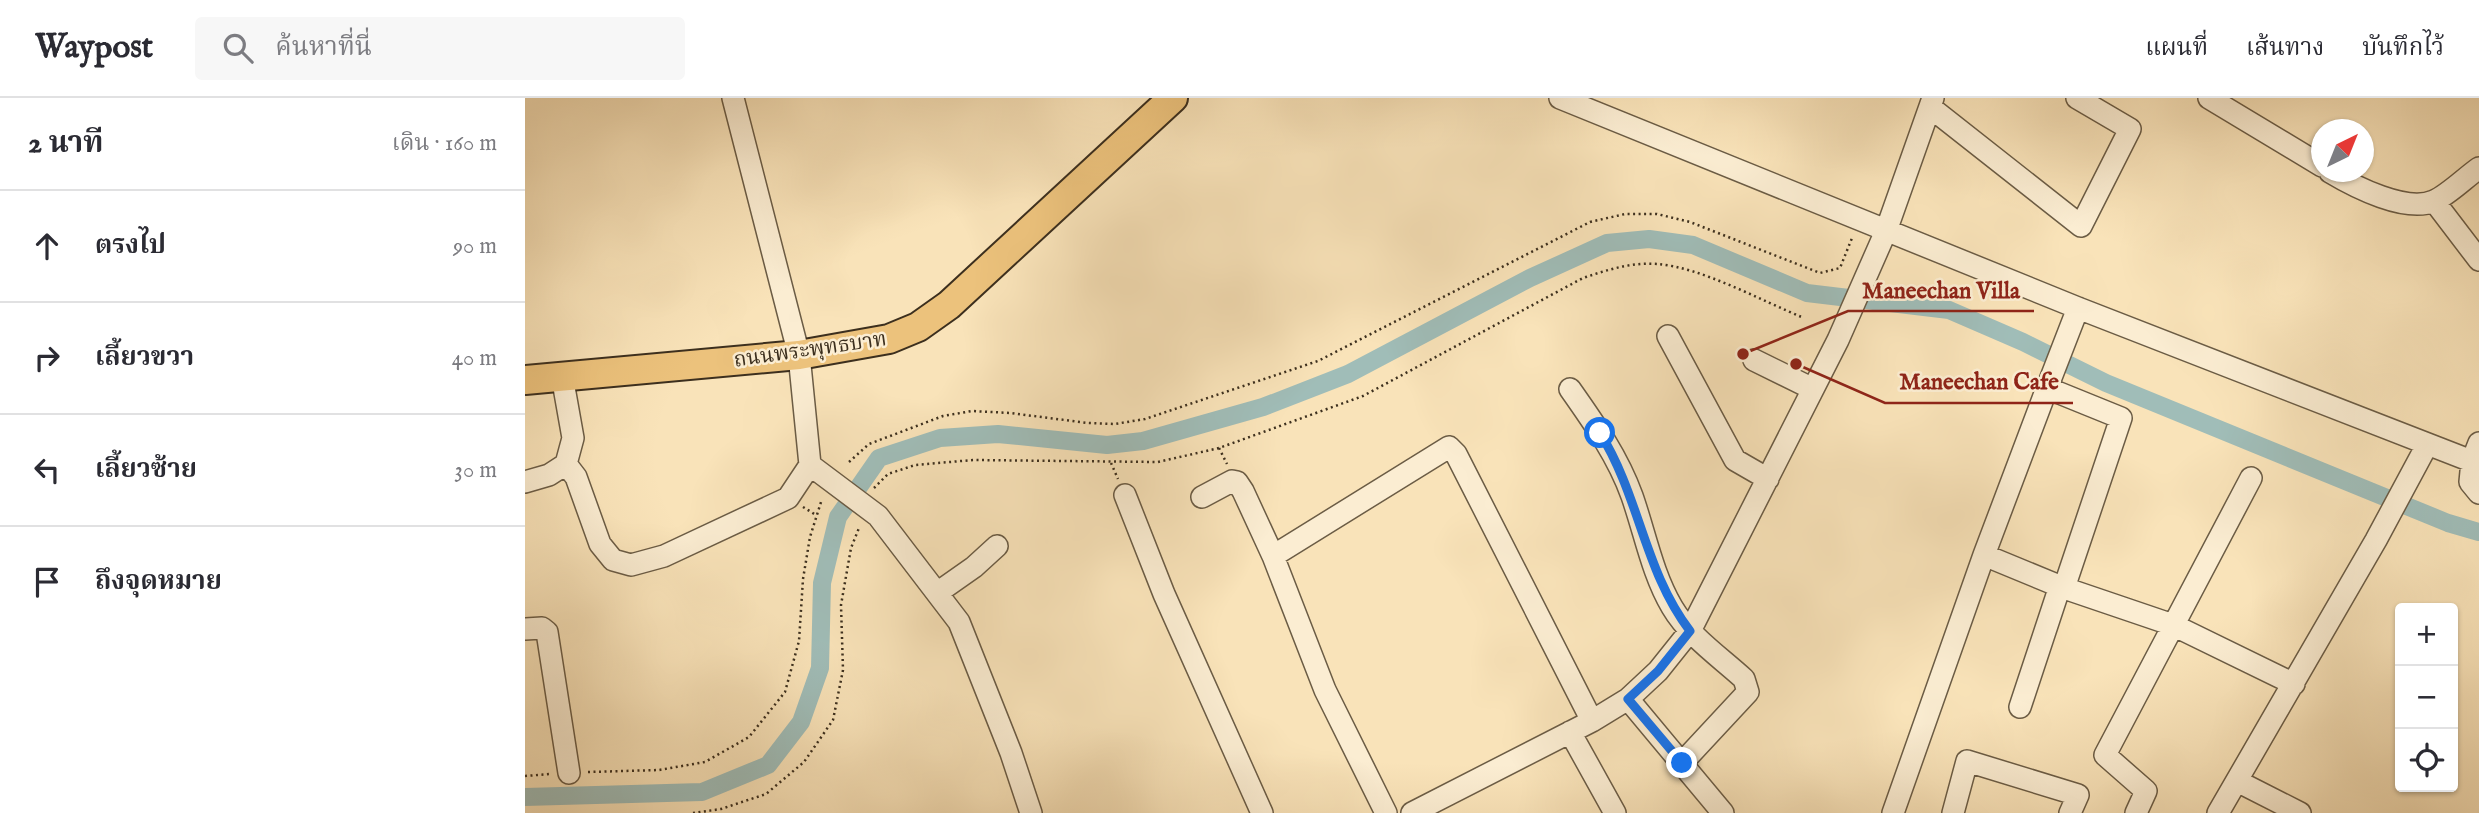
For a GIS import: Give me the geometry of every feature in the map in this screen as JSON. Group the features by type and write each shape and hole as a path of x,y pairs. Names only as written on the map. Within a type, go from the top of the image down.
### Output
{"main road":[{"name":"ถนนพระพุทธบาท","path":"525,380 799,355 889,339 918,327 949,305 1173,98"}],"street":[{"path":"566,464 576,477 600,544 613,560 631,565 664,556 788,498 810,465 799,355 733,98"},
{"path":"1560,98 1886,230 2076,314 2427,445 2477,456 2470,482 2479,493"},
{"path":"1412,813 1592,721 1628,699 1658,671 1690,631 1838,340 1886,230 1932,102 2081,226 2130,129 2077,98"},
{"path":"2211,98 2311,159"},
{"path":"2347,182 2410,205 2434,201 2479,168"},
{"path":"2434,201 2479,260"},
{"path":"1893,813 1984,555 2076,314"},
{"path":"1668,336 1735,460 1768,479"},
{"path":"1754,359 1813,389"},
{"path":"525,482 549,475 566,464 573,438 562,376"},
{"path":"2020,707 2121,418 2048,384"},
{"path":"1570,389 1611,450 1631,494 1646,543 1672,607 1690,631 1744,679 1748,692 1682,763"},
{"path":"2218,813 2377,540 2427,445"},
{"path":"1273,556 1449,446 1456,454 1592,721"},
{"path":"810,465 878,516 959,622 1011,753 1031,813"},
{"path":"2136,813 2146,791 2105,755 2251,478"},
{"path":"1202,497 1232,481 1237,482 1243,491 1273,556 1325,690 1385,813"},
{"path":"1125,495 1164,594 1262,813"},
{"path":"937,593 997,547"},
{"path":"1984,555 2062,587 2173,625 2294,684"},
{"path":"525,629 542,628 547,632 569,773"},
{"path":"1628,699 1723,813"},
{"path":"1570,732 1615,813"},
{"path":"1953,813 1967,761 2078,795 2070,813"},
{"path":"2237,781 2300,813"}],"path":[{"path":"849,462 869,444 943,416 972,411 1010,412 1088,423 1115,424 1145,419 1318,361 1590,222 1625,214 1657,214 1690,222 1820,273 1840,268 1859,219"},
{"path":"874,488 888,474 915,465 973,460 1158,462 1219,448 1363,396 1583,278 1618,267 1657,264 1700,274 1804,318"},
{"path":"525,776 659,770 705,762 749,737 785,692 799,641 803,579 810,537 823,495"},
{"path":"692,813 721,809 766,794 804,761 833,720 843,670 841,605 851,548 859,528"}],"waterway":[{"path":"525,797 702,792 768,765 801,722 820,668 822,583 838,517 879,458 940,438 998,434 1107,445 1143,441 1263,407 1348,374 1530,278 1607,243 1649,239 1693,245 1807,293 1949,310 2023,342 2106,383 2448,523 2479,532"}],"place":[{"name":"Maneechan Villa","path":"1743,354"},
{"name":"Maneechan Cafe","path":"1796,364"}],"route":[{"path":"1600,433 1611,450 1631,494 1646,543 1672,607 1690,631 1658,671 1628,699 1682,763"}]}
